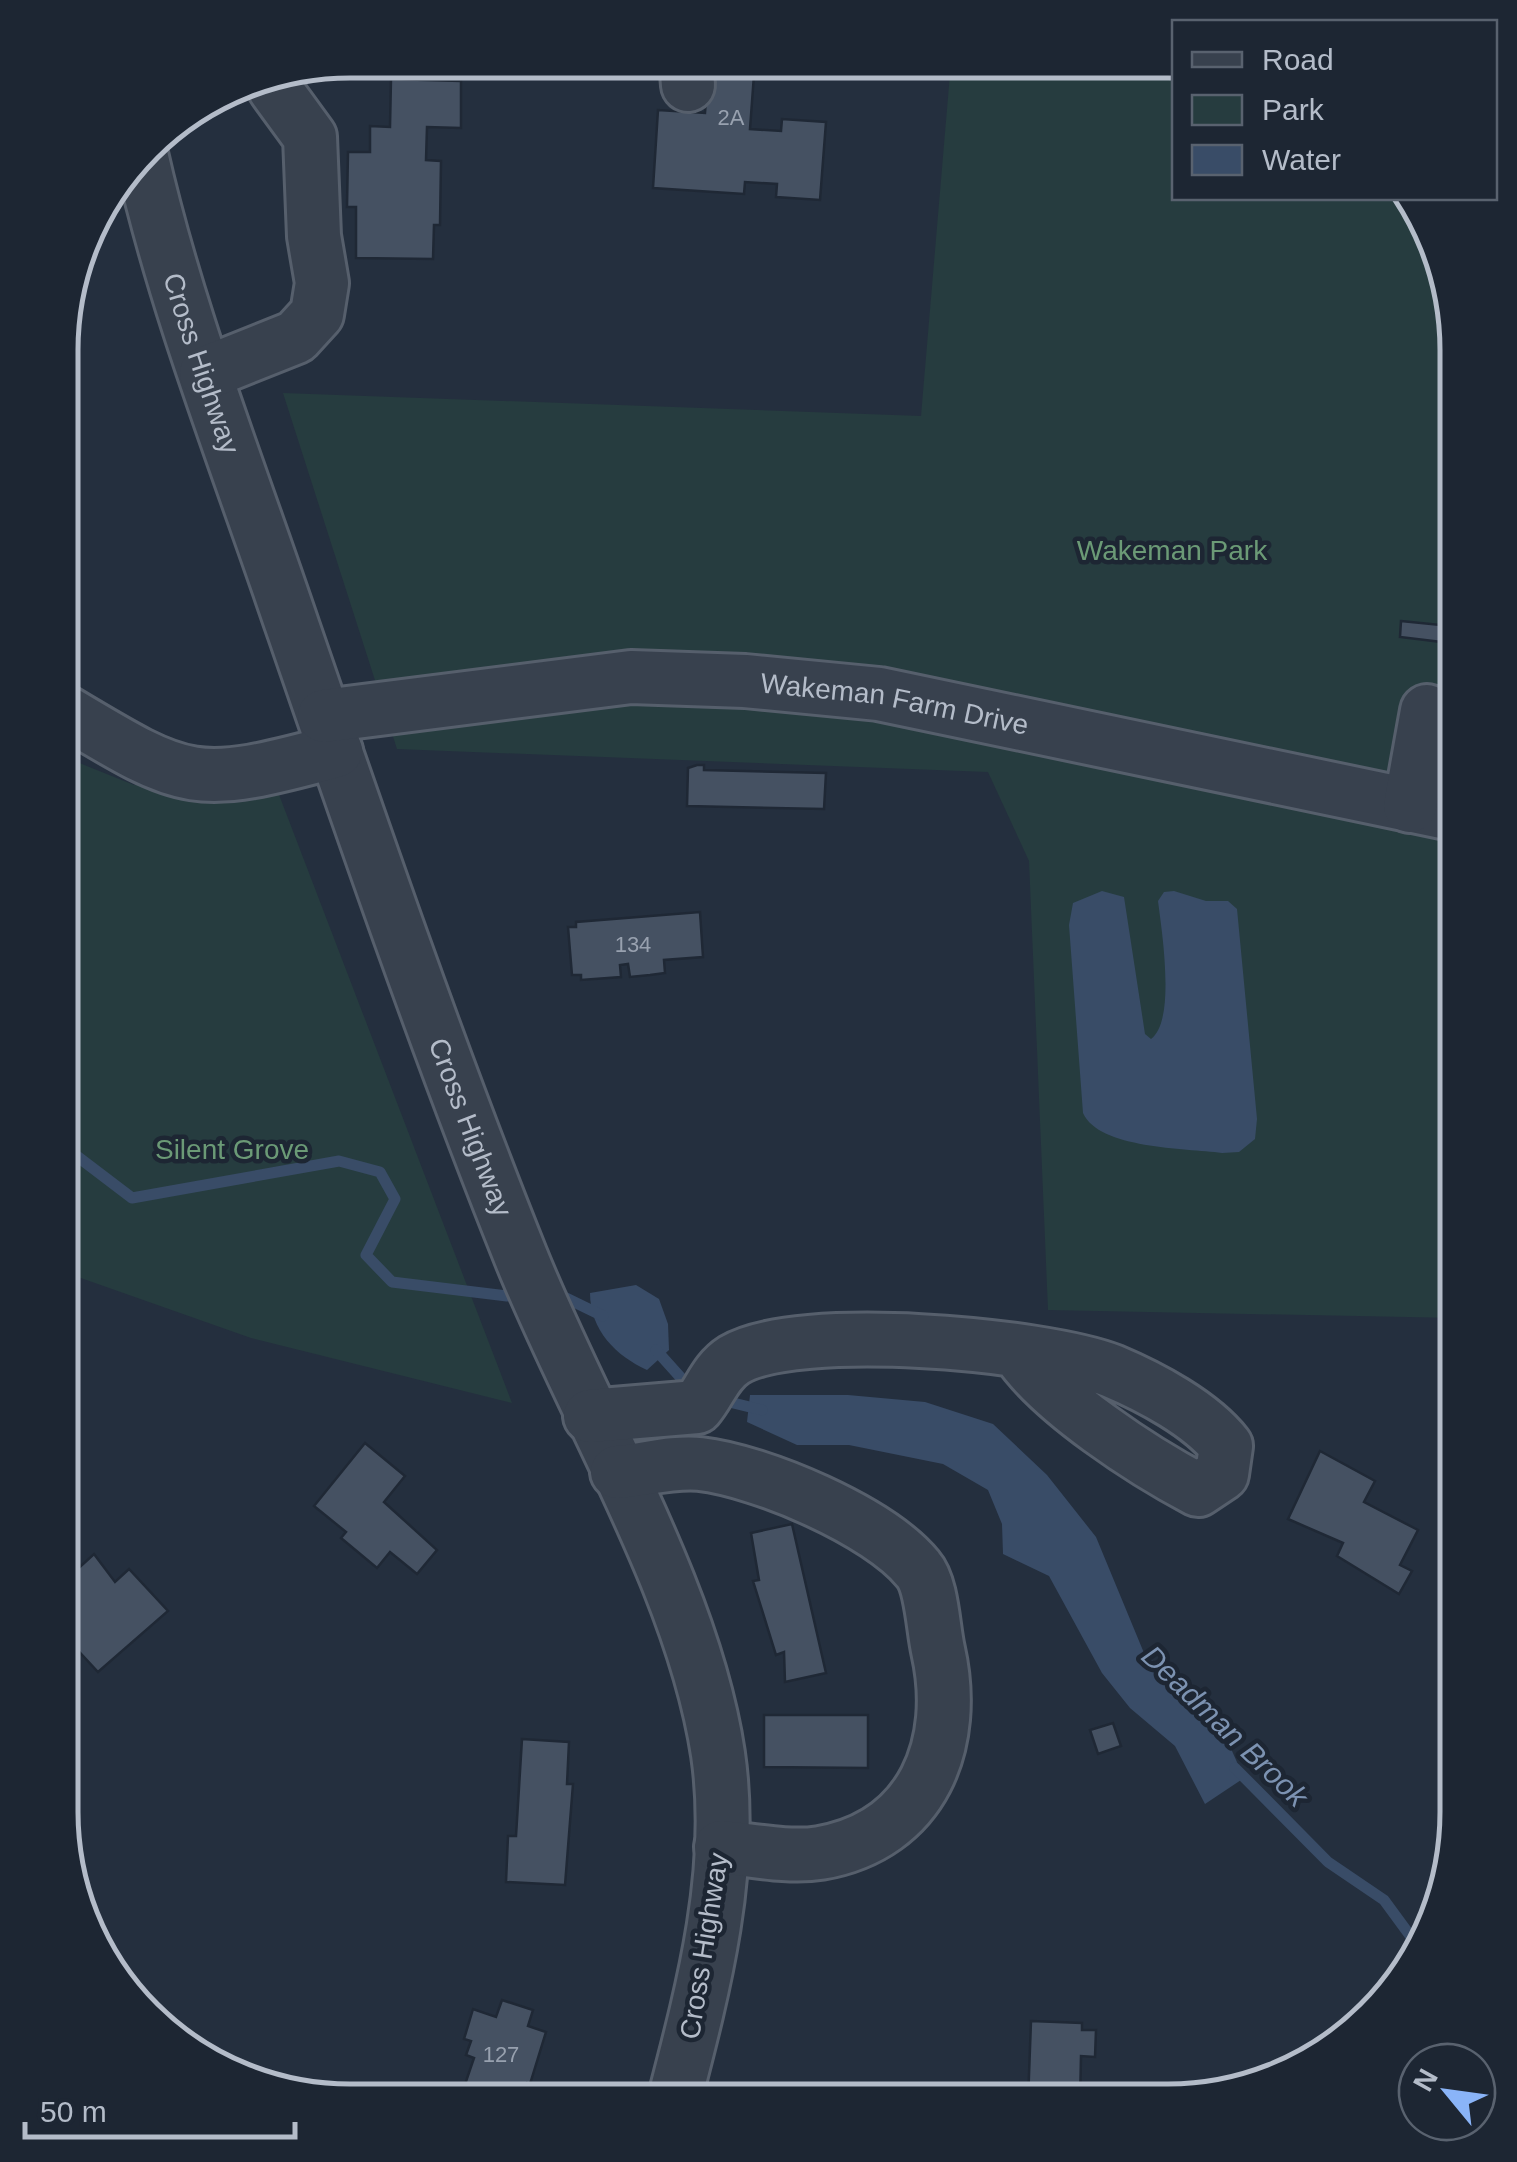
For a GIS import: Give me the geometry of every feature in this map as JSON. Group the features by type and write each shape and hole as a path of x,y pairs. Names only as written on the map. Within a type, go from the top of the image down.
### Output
{"street":[{"path":"206,373 296,337 317,314 322,284 314,236 310,137 275,88"},
{"name":"Cross Highway","path":"145,170 166,253 206,373 330,734 501,1208 677,1608 706,1690 721,1780 721,1847 710,1947 678,2084"},
{"name":"Wakeman Farm Drive","path":"77,719 152,764 195,777 240,776 330,734 631,678 800,684 878,694 1433,811"},
{"path":"1427,711 1433,811"},
{"path":"590,1416 706,1392 734,1360 775,1343 816,1338 1018,1352"},
{"path":"617,1472 699,1464 771,1483 876,1534 921,1571 944,1699 936,1760 922,1790 875,1833 818,1853 721,1847"}],"green space":[{"name":"Wakeman Park","path":"950,77 1172,77 1172,200 1395,200 1425,262 1437,314 1440,350 1439,1318 1048,1310 1029,861 988,772 397,749 283,393 921,416"},
{"name":"Silent Grove","path":"77,762 134,785 268,766 512,1403 251,1338 77,1277"}],"water":[{"path":"1102,891 1124,897 1145,1034 1151,1039 1159,1029 1165,996 1158,901 1164,892 1174,891 1206,901 1228,901 1237,909 1257,1119 1255,1139 1239,1152 1166,1148 1124,1140 1092,1125 1083,1113 1069,925 1073,903"},
{"path":"636,1285 659,1299 668,1324 669,1350 647,1370 607,1340 591,1306 590,1293"},
{"path":"750,1395 848,1395 925,1402 993,1424 1047,1475 1096,1537 1144,1653 1217,1717 1244,1778 1205,1804 1175,1746 1130,1708 1102,1673 1049,1576 1003,1554 1002,1524 988,1490 943,1464 849,1445 797,1445 747,1422"}],"building":[{"path":"708,77 754,77 750,129 781,131 782,119 826,122 820,200 776,197 777,184 745,182 744,194 653,188 658,110 705,113"},
{"path":"391,79 461,81 461,128 427,127 426,160 441,161 440,225 434,225 433,259 356,258 356,207 347,207 348,152 370,152 370,126 390,127"},
{"path":"1401,621 1440,625 1440,642 1400,637"},
{"path":"704,765 704,770 826,773 824,809 687,806 688,768"},
{"path":"700,912 703,957 664,960 665,973 630,977 628,964 620,965 621,977 581,980 581,975 572,975 568,927 576,927 576,922"},
{"path":"365,1443 405,1476 384,1502 437,1550 417,1574 390,1552 377,1568 341,1538 346,1532 314,1506"},
{"path":"1320,1451 1375,1481 1364,1502 1418,1530 1400,1565 1412,1571 1399,1594 1337,1556 1343,1543 1288,1519"},
{"path":"792,1524 826,1673 785,1682 784,1652 776,1655 753,1581 759,1580 751,1533"},
{"path":"94,1554 115,1582 129,1569 168,1611 98,1672 77,1649 77,1570"},
{"path":"764,1715 868,1715 868,1768 764,1767"},
{"path":"1113,1723 1121,1746 1098,1754 1090,1730"},
{"path":"522,1739 569,1742 567,1784 573,1784 565,1885 506,1882 508,1836 516,1836"},
{"path":"502,2000 533,2010 528,2026 546,2032 530,2084 465,2084 474,2058 466,2055 471,2041 464,2039 473,2009 496,2017"},
{"path":"1031,2021 1082,2023 1082,2030 1096,2030 1095,2057 1081,2056 1080,2084 1029,2084"}],"waterway":[{"name":"Deadman Brook","path":"77,1156 132,1198 339,1161 380,1172 395,1199 366,1255 392,1282 507,1296"},
{"name":"Deadman Brook","path":"566,1298 603,1316"},
{"name":"Deadman Brook","path":"656,1350 682,1379 697,1387"},
{"name":"Deadman Brook","path":"717,1399 762,1410"},
{"name":"Deadman Brook","path":"1235,1768 1328,1862 1384,1900 1410,1935"}]}
